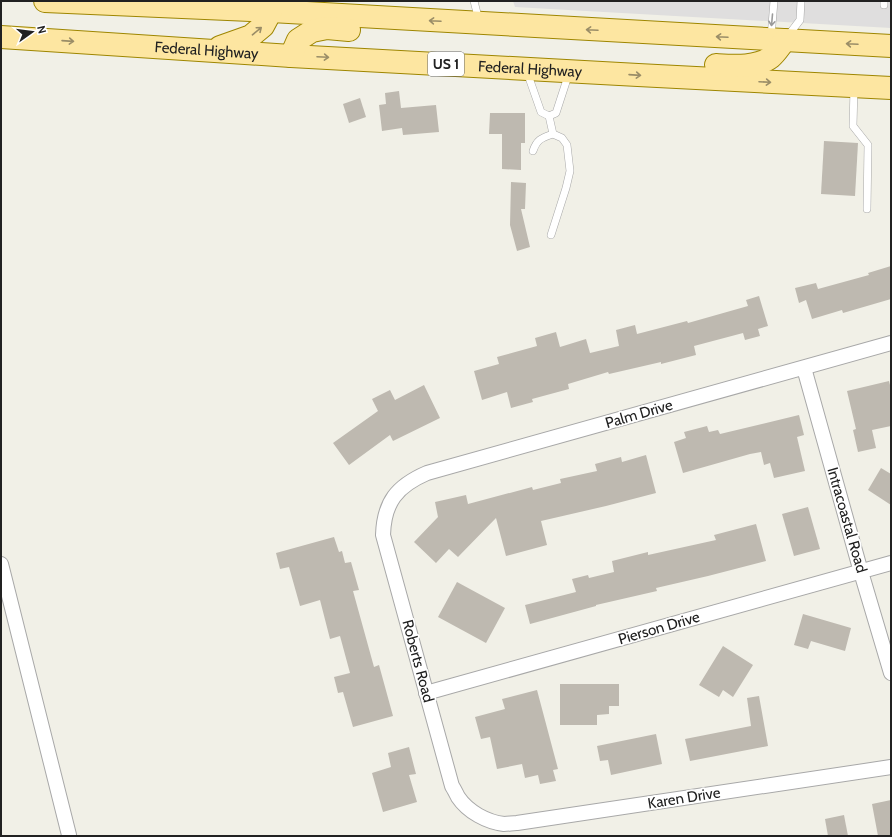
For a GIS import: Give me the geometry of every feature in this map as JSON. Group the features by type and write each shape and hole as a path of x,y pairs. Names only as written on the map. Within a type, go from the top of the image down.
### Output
{"main road":[{"path":"45,1 271,7 485,24 891,46"},
{"path":"210,50 251,36 263,26 271,7"},
{"path":"291,56 298,40 312,31 327,28 442,36 464,34 485,24"},
{"name":"Federal Highway","path":"1,37 291,56 891,88"},
{"path":"493,66 509,59 531,56 739,66 755,64 770,58 778,40"}],"street":[{"name":"Palm Drive","path":"394,496 403,486 414,478 427,473 891,343"},
{"name":"Intracoastal Road","path":"804,368 891,673"},
{"name":"Roberts Road","path":"394,496 384,522 383,536 452,786 459,798 468,808 479,816"},
{"name":"Pierson Drive","path":"426,693 891,563"},
{"path":"1,564 69,836"},
{"name":"Karen Drive","path":"479,816 491,821 505,824 517,823 891,767"}],"lane":[{"path":"474,1 485,24"},
{"path":"774,1 778,40"},
{"path":"778,40 800,20 801,1"},
{"path":"526,68 541,112 549,116 556,113 569,71"},
{"path":"854,86 853,126 868,145 867,209"},
{"path":"549,116 553,134"},
{"path":"532,151 535,144 543,138 553,134 562,138 567,145 570,171 551,235"}],"shaded area":[{"path":"513,1 891,1 891,28 515,7"}],"building":[{"path":"399,91 401,108 436,105 439,132 403,135 402,128 382,131 379,105 386,104 385,93"},
{"path":"360,98 366,117 349,123 343,104"},
{"path":"490,113 525,113 525,143 521,143 521,170 502,169 502,134 489,134"},
{"path":"824,141 858,143 855,196 821,194"},
{"path":"511,182 526,183 525,209 521,209 530,247 517,251 510,225"},
{"path":"891,266 891,299 843,313 842,310 812,319 806,300 799,303 795,288 816,283 818,289 869,275 868,273"},
{"path":"759,296 768,326 758,329 760,336 745,340 743,333 694,346 696,355 661,364 661,362 609,374 608,372 568,384 569,389 532,399 533,402 511,408 507,392 482,400 474,371 499,364 497,357 537,346 535,338 556,332 560,347 586,339 590,353 619,346 616,330 635,325 637,334 687,321 688,323 748,306 746,300"},
{"path":"889,381 891,389 891,426 872,430 876,448 858,452 853,430 856,429 847,391"},
{"path":"424,385 440,418 393,441 390,435 349,465 333,443 378,411 372,399 390,390 395,400"},
{"path":"799,415 804,435 797,437 805,471 774,478 770,463 764,465 761,452 683,473 674,442 686,438 684,432 707,426 709,432 718,430 720,434"},
{"path":"646,455 656,493 541,521 547,545 506,556 496,518 458,557 449,549 436,563 414,542 438,517 435,502 466,495 468,504 532,487 533,490 561,483 560,479 597,471 595,464 621,457 622,462"},
{"path":"881,468 891,474 891,505 868,490"},
{"path":"808,507 820,549 794,556 782,514"},
{"path":"756,524 766,561 656,588 657,591 596,605 530,624 525,605 576,592 572,579 588,575 589,578 614,572 612,561 648,552 648,555 716,540 714,535"},
{"path":"334,537 339,552 342,551 345,563 351,562 359,590 353,591 374,667 379,665 393,716 353,727 343,692 338,693 334,677 350,673 340,636 330,639 320,600 300,606 289,567 280,569 276,553"},
{"path":"457,582 505,608 486,643 438,617"},
{"path":"803,614 851,628 845,651 811,641 808,649 794,645"},
{"path":"723,646 753,665 733,697 723,690 719,697 699,685"},
{"path":"560,684 619,684 619,706 609,706 609,714 597,715 597,725 560,725"},
{"path":"537,690 558,769 553,770 556,781 540,784 538,775 525,778 522,764 497,769 490,737 481,739 475,717 505,709 502,699"},
{"path":"759,696 768,746 690,761 685,739 751,726 747,698"},
{"path":"656,734 662,764 611,775 608,760 600,761 597,746"},
{"path":"409,747 416,774 409,775 417,802 383,812 372,773 391,767 388,753"},
{"path":"891,800 891,836 878,836 872,804"},
{"path":"844,815 848,836 828,836 825,819"}]}
